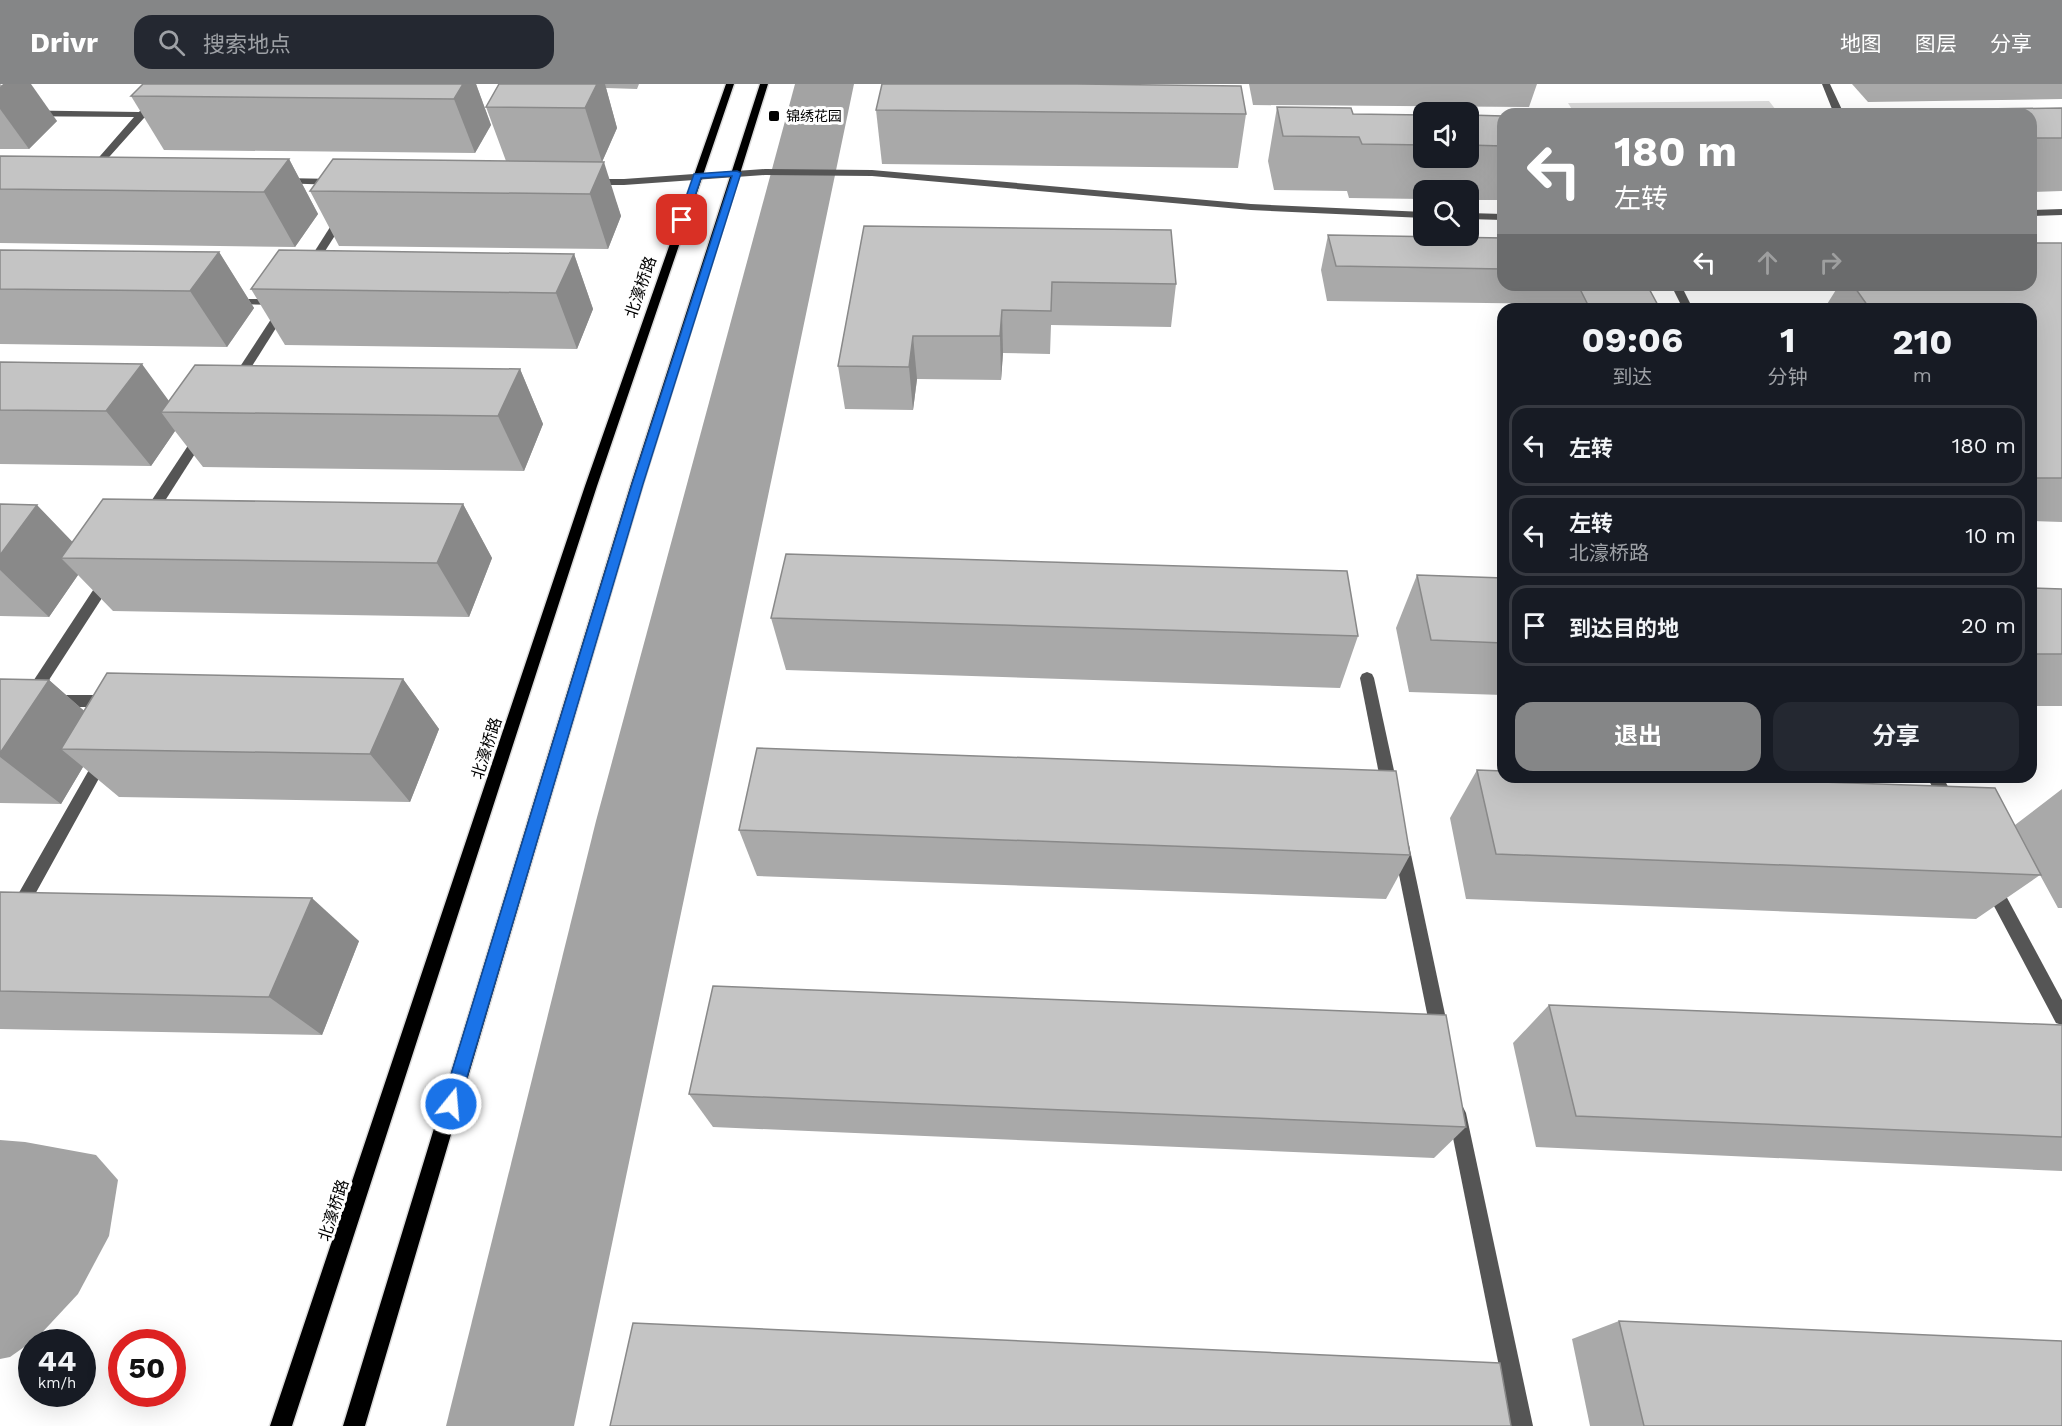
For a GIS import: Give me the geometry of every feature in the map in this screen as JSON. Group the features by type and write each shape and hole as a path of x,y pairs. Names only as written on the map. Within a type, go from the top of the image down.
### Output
{"main road":[{"name":"北濠桥路","path":"281,1426 591,486 730,84"},
{"path":"354,1426 637,484 764,84"}],"street":[{"path":"95,180 84,180 169,84"},
{"path":"1826,84 1836,108"},
{"path":"0,113 175,115"},
{"path":"576,182 624,182 737,173 856,172 1251,207 1413,214"},
{"path":"270,181 352,182"},
{"path":"231,390 351,202"},
{"path":"2037,213 2062,212"},
{"path":"1479,216 1497,217"},
{"path":"216,302 294,292"},
{"path":"139,529 212,419"},
{"path":"114,568 23,700 123,701"},
{"path":"1367,678 1393,806"},
{"path":"0,942 7,918 112,742"},
{"path":"1938,783 1957,819"},
{"path":"1398,830 1444,1052"},
{"path":"1984,871 2062,1017"},
{"path":"7,918 37,918"},
{"path":"1454,1099 1522,1426"}],"shaded area":[{"path":"795,84 854,84 574,1426 446,1426 596,821"},
{"path":"1769,101 1774,108 1571,108 1568,103"},
{"path":"0,1140 25,1142 96,1155 118,1180 109,1236 78,1294 45,1329 18,1329 18,1351 10,1357 0,1359"}],"building":[{"path":"143,84 463,84 454,99 131,96"},
{"path":"499,84 597,84 585,108 486,107"},
{"path":"882,84 1241,86 1246,114 876,110"},
{"path":"1277,107 1351,108 1353,114 1413,115 1413,145 1362,144 1359,137 1283,136"},
{"path":"2037,108 2062,108 2062,138 2037,138"},
{"path":"1479,115 1497,116 1497,146 1479,145"},
{"path":"0,156 289,159 264,192 0,189"},
{"path":"333,159 604,162 590,194 310,191"},
{"path":"864,226 1171,230 1176,284 1052,282 1051,311 1002,310 1000,336 913,336 909,367 838,366"},
{"path":"1328,235 1413,236 1413,246 1479,246 1479,238 1497,238 1497,269 1336,266"},
{"path":"2037,243 2062,243 2062,478 2037,478 2037,303 1866,303 1857,291 2037,291"},
{"path":"0,250 219,252 190,291 0,289"},
{"path":"279,250 574,254 556,293 251,289"},
{"path":"1581,291 1650,291 1657,303 1587,303"},
{"path":"0,362 142,364 106,411 0,410"},
{"path":"195,365 520,369 498,416 161,412"},
{"path":"103,499 463,504 437,563 61,558"},
{"path":"0,504 37,505 0,555"},
{"path":"786,554 1347,571 1358,636 771,618"},
{"path":"1417,575 1497,578 1497,643 1431,640"},
{"path":"2037,588 2062,589 2062,654 2037,654"},
{"path":"107,673 403,679 370,754 61,749"},
{"path":"0,679 49,680 0,753"},
{"path":"757,748 1396,771 1410,855 739,830"},
{"path":"1477,770 1497,771 1497,783 1851,783 1995,788 2041,875 1496,854"},
{"path":"0,892 312,898 269,997 0,991"},
{"path":"713,986 1446,1015 1466,1127 689,1094"},
{"path":"1549,1005 2062,1025 2062,1137 1576,1116"},
{"path":"1619,1321 2062,1341 2062,1426 1644,1426"},
{"path":"633,1323 1500,1363 1511,1426 610,1426"}],"place":[{"name":"锦绣花园","path":"774,116"}],"route":[{"path":"451,1104 637,484 737,173 697,176 682,220"}]}
